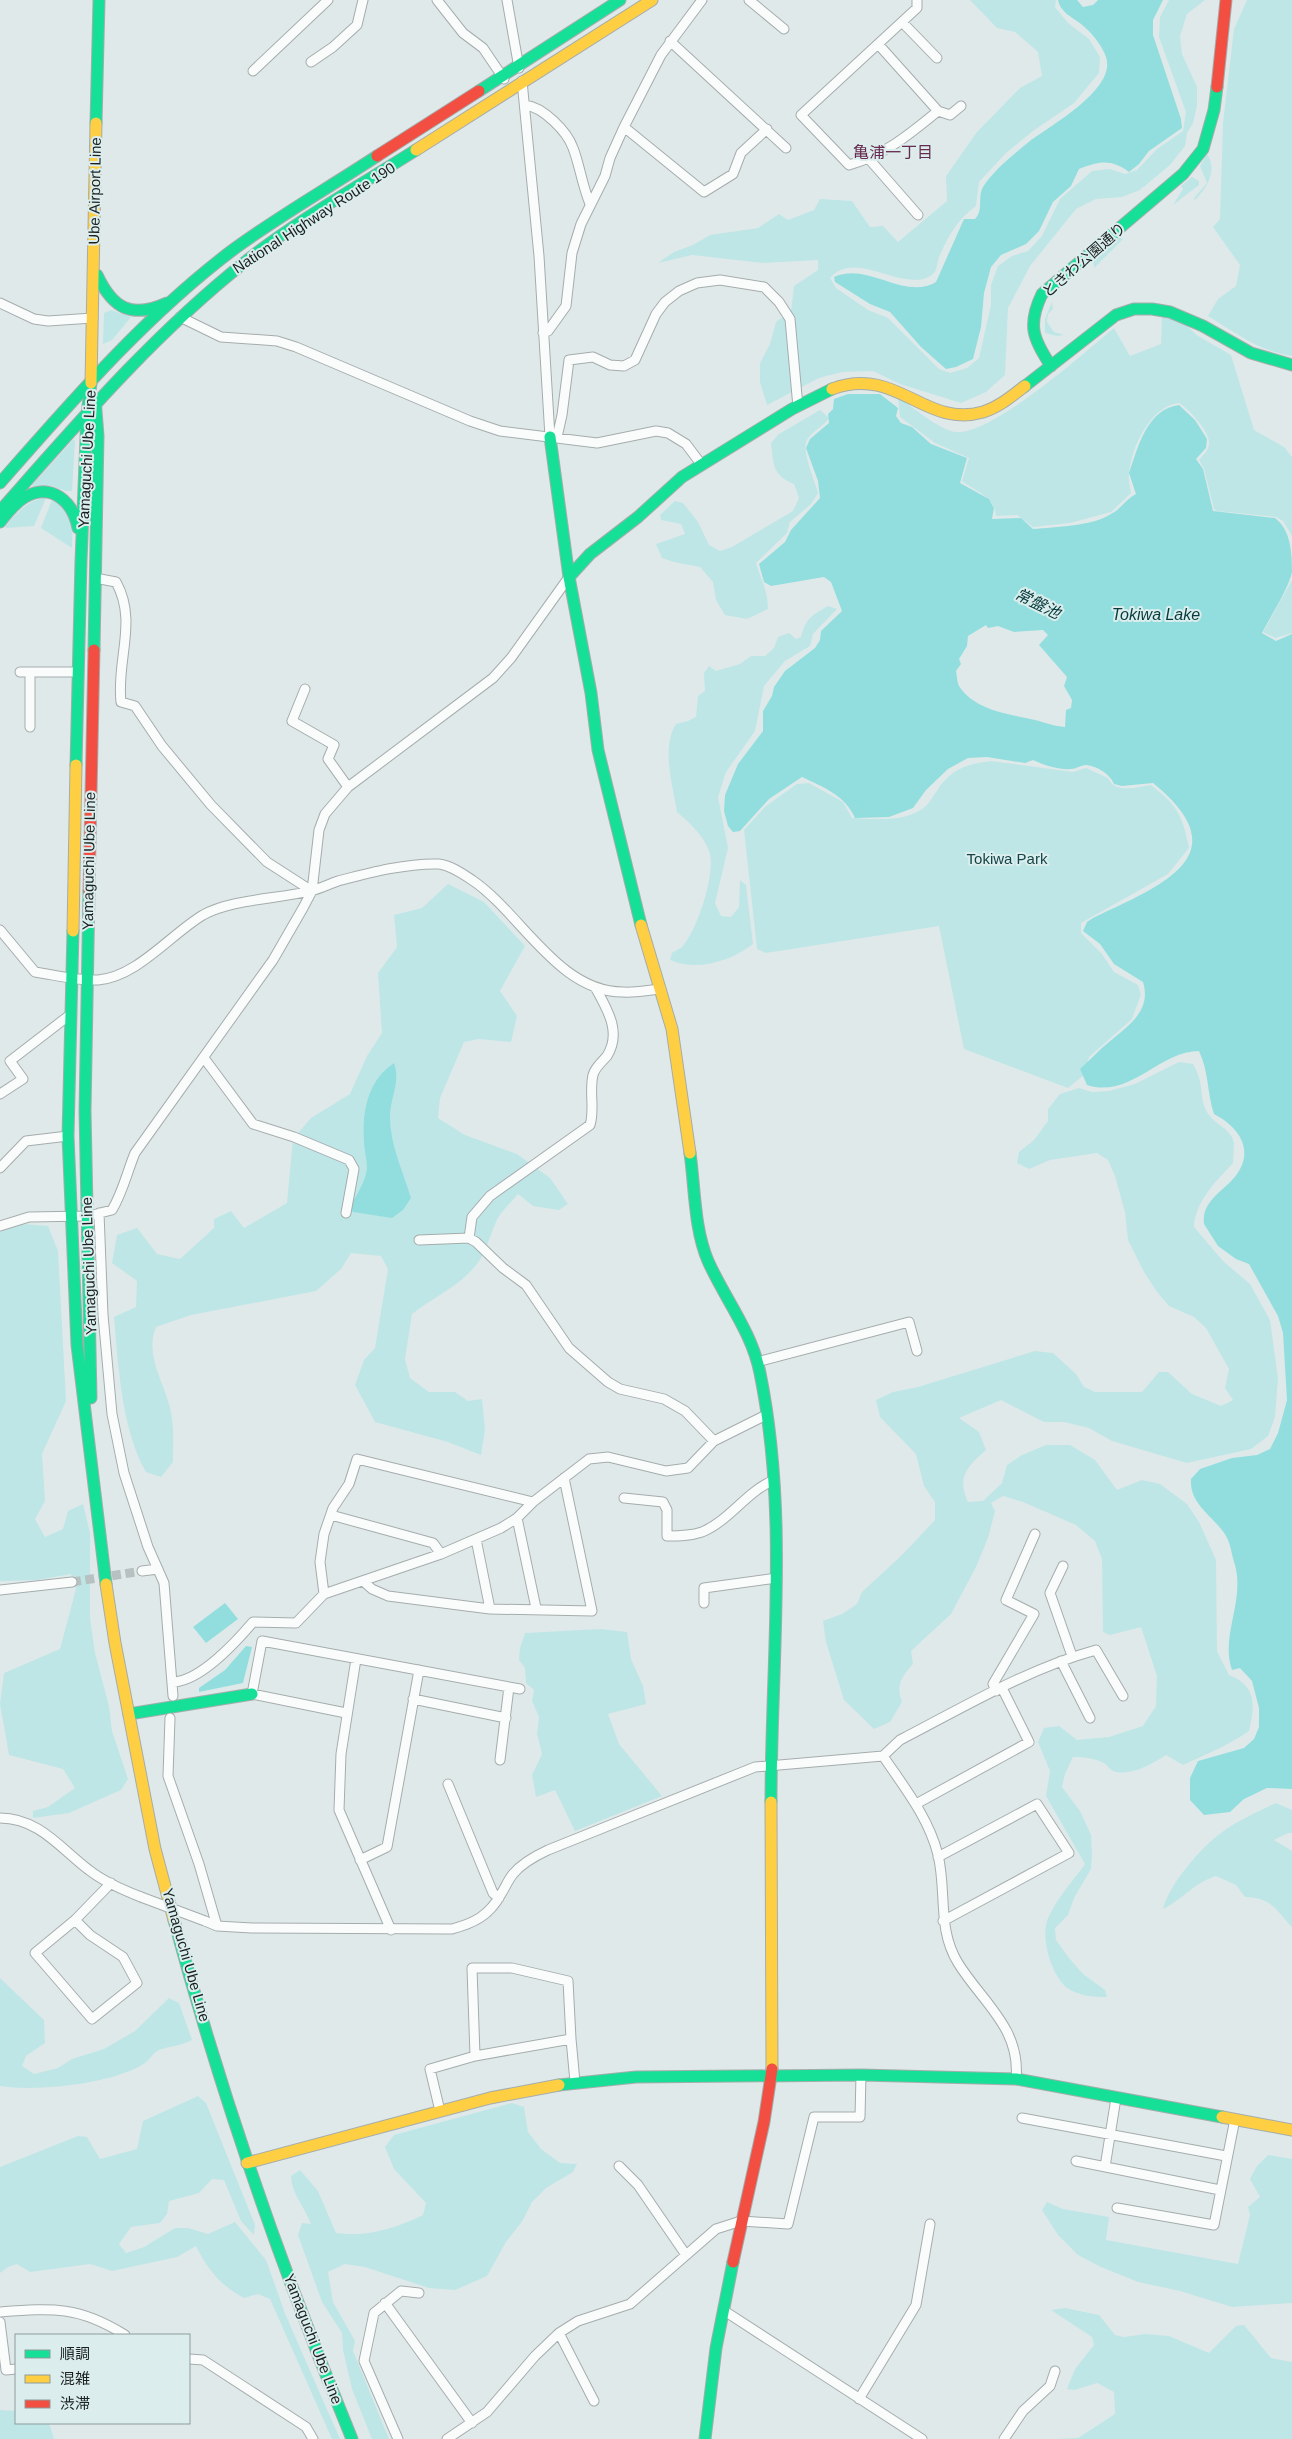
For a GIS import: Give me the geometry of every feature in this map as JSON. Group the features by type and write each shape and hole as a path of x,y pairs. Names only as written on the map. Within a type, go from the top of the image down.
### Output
{"main road":[{"name":"Ube Airport Line","path":"91,383 99,0"},
{"name":"National Highway Route 190","path":"0,483 91,383 172,300 219,261 263,230 620,0"},
{"name":"National Highway Route 190","path":"0,511 96,403 180,317 235,269 266,246 652,0"},
{"name":"ときわ公園通り","path":"1051,366 1036,343 1032,331 1032,317 1042,294 1183,174 1202,149 1214,110 1226,0"},
{"path":"94,268 103,291 109,299 121,307 150,310 172,300"},
{"path":"569,577 590,553 632,522 680,478 798,406 841,385 865,382 888,386 933,410 949,414 982,412 1010,398 1116,315 1134,309 1155,308 1187,318 1265,359 1292,365"},
{"name":"Yamaguchi Ube Line","path":"91,383 96,403 98,436 85,1111 93,1215 91,1452"},
{"name":"Yamaguchi Ube Line","path":"91,383 87,414 81,561 68,1136 77,1345 107,1592 155,1849 177,1930 247,2163 326,2376 352,2439"},
{"path":"553,437 569,577 591,693 598,750 647,948 661,989 673,1037 700,1236 708,1260 747,1334 757,1362 774,1480 777,1578 771,1768 772,2076 762,2132 723,2310 710,2385 705,2439"},
{"path":"0,522 26,496 43,492 56,493 71,506 77,520 81,561"},
{"path":"129,1714 252,1694"},
{"path":"247,2163 490,2098 575,2082 636,2077 861,2076 1016,2079 1292,2130"}],"street":[{"path":"253,72 328,0"},
{"path":"311,62 333,47 357,25 363,0"},
{"path":"437,0 463,33 483,48 511,91"},
{"path":"507,0 525,105 553,437"},
{"path":"543,333 548,331 566,306 572,253 581,224 605,176 610,158 624,127 670,40 702,0"},
{"path":"749,0 784,28"},
{"path":"918,0 917,8 802,115 850,164 869,159 900,143 938,111"},
{"path":"902,22 937,58"},
{"path":"670,40 786,148"},
{"path":"878,44 938,111 950,115 962,106"},
{"path":"525,105 535,106 568,138 590,204"},
{"path":"624,127 704,192 733,174 741,153 767,129"},
{"path":"869,159 918,215"},
{"path":"553,437 562,415 570,360 593,357 610,365 624,366 635,360 656,314 665,302 679,291 698,283 720,280 764,287 779,302 790,318 798,406"},
{"path":"0,303 34,319 48,321 93,318"},
{"path":"180,317 221,337 277,341 296,347 470,421 500,431 596,443 656,431 668,433 686,444 701,464"},
{"path":"0,1226 29,1217 93,1215 112,1210 121,1197 135,1153 273,960 312,891 319,830 325,814 348,787 493,678 511,658 569,577"},
{"path":"95,578 116,582 124,596 126,626 119,691 121,702 135,706 162,746 211,805 267,862 312,891"},
{"path":"30,727 25,673 78,672"},
{"path":"304,689 292,721 334,744 328,759 348,787"},
{"path":"0,930 35,972 98,980 122,973 204,915 228,906 312,891 336,882 380,871 440,864 456,870 483,887 501,902 533,940 567,971 595,987 622,992 661,989"},
{"path":"469,1238 472,1218 490,1196 590,1125 592,1118 591,1086 594,1072 614,1042 611,1020 595,987"},
{"path":"0,1094 22,1079 10,1061 71,1014"},
{"path":"204,1058 253,1124 294,1136 349,1160 354,1169 346,1213"},
{"path":"0,1168 26,1141 68,1136"},
{"path":"93,1215 112,1414 124,1473 148,1547 164,1583 173,1696"},
{"path":"419,1240 469,1238 526,1285 569,1348 608,1382 620,1389 664,1399 685,1411 714,1441"},
{"path":"757,1362 909,1322 918,1351"},
{"path":"173,1682 183,1682 194,1677 236,1643 253,1622 296,1623 324,1594 441,1554 517,1518 533,1502 589,1459 608,1456 666,1470 688,1468 714,1441 766,1415"},
{"path":"324,1594 320,1562 324,1534 331,1515 349,1484 357,1459 533,1502"},
{"path":"363,1581 372,1589 388,1596 490,1610 536,1608 592,1611 564,1478"},
{"path":"624,1498 663,1502 667,1510 667,1536 689,1536 703,1531 720,1520 756,1490 774,1480"},
{"path":"331,1515 433,1543 441,1554"},
{"path":"517,1518 536,1608"},
{"path":"916,1804 1029,1742 999,1689 993,1684 1034,1614 1006,1600 1035,1534"},
{"path":"476,1539 490,1610"},
{"path":"1063,1566 1050,1594 1072,1656"},
{"path":"142,1571 158,1569"},
{"path":"704,1603 704,1588 777,1578"},
{"path":"0,1590 72,1582"},
{"path":"346,1713 252,1694 262,1641 520,1689"},
{"path":"0,1818 23,1821 37,1828 90,1871 111,1883 141,1897 217,1926 438,1930 471,1924 483,1917 499,1898 511,1875 533,1858 548,1850 755,1768 883,1756 900,1740 1030,1673 1072,1656 1096,1650 1123,1696"},
{"path":"356,1659 341,1754 339,1810 391,1930"},
{"path":"1060,1661 1090,1718"},
{"path":"360,1860 387,1847 419,1670"},
{"path":"500,1760 509,1687"},
{"path":"413,1700 506,1718"},
{"path":"170,1718 168,1776 199,1864 217,1926"},
{"path":"883,1756 926,1822 938,1856 943,1921 947,1942 957,1963 1010,2034 1017,2068 1016,2079"},
{"path":"448,1784 493,1893 499,1898"},
{"path":"938,1856 1038,1804 1068,1853 943,1921"},
{"path":"75,1920 90,1935 123,1957 137,1983 92,2019 35,1953 75,1920 111,1883"},
{"path":"475,2056 472,1968 512,1968 568,1982 575,2082"},
{"path":"440,2110 430,2069 475,2056 571,2039"},
{"path":"447,2439 472,2423 502,2397 535,2356 558,2334 578,2321 630,2304 716,2229 741,2221 788,2224 814,2117 860,2117 861,2076"},
{"path":"1105,2167 1116,2098"},
{"path":"1022,2118 1110,2136 1226,2156"},
{"path":"1117,2208 1214,2225 1234,2119"},
{"path":"1076,2162 1220,2190"},
{"path":"619,2166 638,2185 686,2256"},
{"path":"859,2399 916,2306 930,2224"},
{"path":"398,2439 364,2361 374,2313 401,2291 419,2292"},
{"path":"385,2303 472,2423"},
{"path":"0,2312 46,2309 74,2311 103,2321 123,2334"},
{"path":"723,2310 922,2439"},
{"path":"0,2322 6,2370 15,2369"},
{"path":"558,2334 594,2401"},
{"path":"190,2359 203,2360 306,2427 313,2439"},
{"path":"1004,2439 1024,2411 1050,2386 1055,2371"}],"green space":[{"path":"970,0 1056,0 1055,7 1068,23 1089,39 1100,57 1099,73 1074,103 1033,131 1006,153 979,182 976,206 964,216 950,234 932,275 924,279 912,280 862,268 851,268 840,271 830,278 836,288 868,310 888,318 939,369 950,373 967,368 979,358 991,305 991,285 998,266 1012,256 1028,251 1042,236 1060,199 1092,171 1110,169 1125,174 1137,170 1157,149 1183,131 1186,112 1159,37 1160,17 1169,0 1205,0 1187,14 1180,36 1182,54 1197,87 1197,105 1193,123 1187,133 1185,146 1170,165 1140,190 1122,197 1096,199 1076,209 1030,266 1008,308 1005,375 986,392 961,403 900,384 873,371 842,372 819,378 767,405 760,382 760,363 770,344 776,322 791,311 794,286 818,270 818,260 763,263 692,255 658,263 674,252 693,245 710,235 758,228 779,214 788,220 814,210 820,199 852,201 870,227 883,226 898,242 947,201 946,176 977,132 1020,88 1042,76 1038,52 1015,32 997,28"},
{"path":"1247,0 1292,0 1292,356 1259,346 1208,316 1218,299 1236,286 1240,265 1213,227 1220,219 1223,123 1234,29"},
{"path":"1207,154 1211,166 1210,178 1203,190 1195,200 1194,198 1207,183 1200,166"},
{"path":"1192,177 1199,181 1199,185 1173,205 1183,189 1181,186"},
{"path":"1120,237 1123,239 1094,268 1093,260"},
{"path":"1052,302 1053,309 1048,314 1047,322 1054,332 1064,335 1057,336 1045,333 1045,319"},
{"path":"111,310 131,317 112,340 103,344 104,313"},
{"path":"1162,315 1181,321 1198,336 1231,355 1254,430 1284,447 1292,457 1292,536 1283,521 1276,517 1217,511 1214,509 1204,469 1199,460 1208,448 1208,438 1198,421 1179,403 1159,412 1144,430 1138,441 1131,464 1129,479 1131,493 1111,512 1070,523 1033,527 1017,515 996,516 995,509 988,499 962,481 969,458 935,443 900,417 898,397 926,418 942,427 956,432 972,430 991,421 1037,391 1114,328 1130,356 1161,344"},
{"path":"820,410 829,418 809,437 806,445 807,458 818,493 811,504 790,522 787,533 756,563 766,591 768,609 747,619 725,615 716,600 713,582 700,567 662,558 656,544 685,534 681,524 661,520 660,515 675,501 683,503 698,522 709,545 720,551 732,547 793,511 799,498 794,484 782,477 775,468 771,443 779,434"},
{"path":"75,440 72,491 52,486 34,487 32,485"},
{"path":"50,497 68,513 72,524 72,548 41,528 52,500 46,498 34,526 6,528 5,526 30,503 42,498"},
{"path":"1292,580 1292,633 1275,638 1263,632"},
{"path":"828,606 837,609 813,634 810,646 785,661 764,686 755,731 726,772 718,797 728,848 715,903 721,916 731,917 739,907 740,880 746,885 753,944 735,955 713,963 691,965 670,960 672,953 682,947 694,928 708,886 711,860 704,840 677,812 669,767 669,744 676,724 696,717 698,696 705,691 704,673 709,666 716,671 740,664 751,656 765,656 774,648 778,637 789,633 796,639 801,637 805,625 810,618"},
{"name":"Tokiwa Park","path":"991,761 1073,772 1086,768 1108,778 1111,783 1121,788 1151,785 1178,812 1187,837 1189,848 1168,874 1081,923 1081,933 1102,954 1114,972 1138,985 1141,994 1132,1019 1089,1057 1084,1075 1068,1088 964,1049 939,926 766,953 757,949 744,830 766,806 797,784 809,783 843,802 852,818 891,819 911,815 927,805 940,786 951,775 969,765"},
{"path":"448,884 484,902 525,946 500,991 517,1016 511,1042 479,1039 464,1042 440,1098 438,1118 465,1135 517,1154 550,1178 568,1204 559,1210 533,1206 518,1194 498,1218 479,1261 465,1277 412,1314 405,1359 410,1378 429,1392 455,1392 468,1401 482,1399 485,1430 481,1455 448,1442 375,1422 355,1385 364,1360 375,1348 388,1269 381,1256 351,1253 341,1269 316,1291 191,1315 156,1327 153,1350 158,1373 170,1407 173,1430 173,1462 161,1477 146,1472 131,1437 122,1397 114,1317 136,1307 137,1281 112,1263 117,1235 137,1228 157,1254 180,1259 214,1228 214,1219 231,1211 244,1228 287,1203 293,1139 311,1118 350,1094 367,1056 382,1033 378,973 397,947 394,915 422,908"},
{"path":"1179,1062 1193,1064 1199,1076 1205,1108 1212,1118 1229,1133 1234,1143 1233,1163 1207,1192 1198,1209 1194,1227 1223,1261 1250,1284 1270,1320 1278,1378 1275,1417 1268,1436 1251,1449 1187,1463 1112,1441 1089,1428 1064,1422 1044,1422 1001,1400 959,1418 979,1432 986,1450 974,1461 966,1473 963,1486 968,1502 983,1501 1002,1483 1007,1465 1022,1455 1046,1445 1070,1445 1095,1460 1117,1490 1142,1480 1160,1484 1187,1504 1199,1522 1216,1560 1217,1651 1229,1675 1245,1685 1252,1697 1253,1705 1249,1731 1183,1765 1166,1755 1141,1769 1120,1772 1113,1771 1104,1763 1096,1760 1073,1757 1065,1774 1062,1787 1080,1811 1091,1835 1091,1869 1074,1898 1068,1915 1055,1928 1056,1940 1069,1958 1083,1974 1105,1990 1107,1997 1091,1996 1080,1994 1066,1987 1056,1973 1048,1955 1045,1935 1048,1918 1060,1897 1085,1864 1046,1796 1050,1771 1038,1742 1044,1728 1059,1726 1077,1740 1109,1737 1143,1726 1156,1706 1157,1676 1141,1627 1110,1635 1103,1632 1102,1559 1095,1541 1076,1525 1023,1502 1003,1496 991,1503 995,1511 988,1538 976,1567 951,1614 911,1651 913,1664 903,1677 899,1690 902,1702 890,1722 874,1729 844,1700 826,1642 823,1621 842,1614 857,1604 862,1592 902,1555 935,1520 935,1502 924,1486 916,1454 880,1417 876,1400 893,1392 918,1387 1035,1351 1053,1353 1076,1374 1084,1387 1095,1392 1142,1392 1159,1372 1168,1372 1192,1394 1221,1406 1233,1400 1225,1388 1229,1369 1206,1328 1194,1317 1169,1306 1144,1272 1128,1240 1125,1212 1115,1176 1108,1160 1097,1153 1050,1160 1029,1169 1017,1163 1019,1152 1034,1140 1048,1121 1048,1109 1060,1094 1079,1088 1092,1092 1109,1091 1135,1084"},
{"path":"23,1224 48,1226 58,1251 66,1401 42,1454 45,1501 35,1519 45,1537 63,1529 68,1511 83,1504 90,1533 90,1618 95,1653 109,1706 112,1731 128,1779 121,1790 69,1813 33,1818 33,1811 48,1807 75,1788 63,1769 9,1755 0,1704 4,1673 60,1649 76,1589 71,1574 37,1580 0,1581 0,1232"},
{"path":"601,1629 627,1632 631,1659 643,1686 646,1704 608,1714 619,1744 662,1796 575,1831 555,1790 536,1797 532,1775 542,1754 537,1734 539,1717 532,1701 534,1690 526,1683 525,1668 519,1660 520,1648 525,1633"},
{"path":"1276,1803 1292,1810 1292,1833 1274,1840 1292,1851 1292,1927 1267,1902 1245,1897 1236,1885 1216,1876 1194,1887 1163,1909 1166,1899 1178,1878 1204,1848 1234,1824"},
{"path":"0,1978 44,2020 45,2043 26,2056 22,2066 34,2074 58,2068 72,2059 104,2049 135,2031 169,1998 179,2003 192,2040 184,2044 159,2050 144,2064 128,2072 92,2082 33,2088 0,2086"},
{"path":"198,2096 206,2103 255,2225 254,2235 241,2221 224,2180 212,2179 199,2193 169,2201 167,2214 160,2223 131,2227 119,2244 126,2253 144,2247 175,2228 188,2228 208,2234 235,2222 266,2260 286,2316 340,2439 332,2439 270,2299 258,2294 244,2298 228,2288 210,2269 196,2246 177,2257 112,2271 90,2264 30,2272 17,2264 8,2267 0,2273 0,2167 78,2136 87,2137 100,2159 137,2149 143,2121"},
{"path":"512,2103 524,2107 528,2132 541,2149 560,2163 577,2164 573,2172 546,2188 532,2202 523,2220 506,2242 487,2276 455,2290 429,2288 365,2267 345,2264 328,2272 333,2302 355,2341 353,2351 389,2439 372,2439 352,2389 343,2350 342,2333 322,2302 298,2235 302,2223 311,2224 296,2195 291,2176 300,2170 318,2191 336,2233 370,2233 391,2228 423,2215 426,2203 394,2169 385,2147 394,2135"},
{"path":"1268,2155 1292,2159 1292,2303 1232,2307 1180,2291 1138,2282 1101,2267 1078,2255 1058,2235 1042,2210 1047,2202 1063,2209 1109,2217 1106,2240 1238,2264 1250,2215 1248,2207 1260,2197 1250,2179 1257,2166"},
{"path":"1065,2308 1099,2315 1115,2335 1124,2337 1145,2334 1169,2336 1209,2353 1236,2326 1244,2325 1271,2358 1292,2362 1292,2439 1057,2439 1078,2438 1115,2414 1114,2392 1097,2383 1075,2390 1067,2389 1075,2369 1094,2345 1092,2337 1051,2310"},
{"path":"0,2410 15,2411 15,2424 49,2424 54,2439 0,2439"}],"water":[{"path":"1058,0 1077,0 1083,7 1093,5 1098,0 1163,0 1153,20 1153,35 1181,119 1182,128 1149,151 1139,164 1129,172 1111,163 1093,164 1079,169 1071,186 1053,202 1039,231 1026,244 1001,255 991,267 984,293 981,327 973,359 956,367 946,369 921,347 890,312 870,304 835,282 834,277 847,273 860,274 912,287 924,287 936,282 964,219 975,219 978,215 981,191 998,168 1030,141 1080,105 1102,82 1107,69 1106,57 1102,48 1081,24 1061,8"},
{"name":"Tokiwa Lake","path":"848,394 880,394 898,408 896,416 901,423 912,427 931,444 967,458 960,483 989,499 994,508 992,519 1021,518 1033,529 1074,525 1103,518 1114,512 1136,494 1129,473 1140,441 1151,421 1168,408 1179,405 1195,420 1207,439 1206,448 1196,459 1203,469 1213,511 1275,518 1284,529 1290,542 1292,572 1290,579 1262,633 1276,641 1292,634 1292,1789 1267,1788 1244,1799 1230,1812 1204,1815 1190,1800 1190,1778 1198,1761 1244,1748 1254,1739 1259,1727 1259,1708 1252,1681 1240,1668 1232,1670 1229,1657 1230,1632 1237,1592 1237,1579 1228,1539 1198,1503 1191,1488 1191,1479 1200,1469 1232,1458 1257,1455 1270,1449 1278,1433 1287,1400 1283,1333 1278,1316 1249,1264 1236,1259 1218,1246 1204,1224 1206,1208 1237,1174 1242,1164 1244,1147 1236,1131 1214,1114 1205,1067 1199,1051 1171,1058 1117,1086 1103,1088 1087,1085 1080,1069 1136,1017 1141,1010 1145,992 1143,982 1114,964 1100,944 1083,931 1087,922 1143,894 1182,866 1191,849 1191,830 1179,808 1153,783 1122,786 1114,784 1106,774 1090,766 1084,765 1073,769 1061,769 1033,760 1025,763 987,757 968,758 948,769 926,790 913,808 889,817 855,818 845,803 833,793 802,777 769,799 740,831 733,832 728,826 724,811 725,795 738,764 763,731 763,711 772,696 774,687 785,671 815,648 820,640 821,631 842,611 831,582 824,577 771,586 764,582 759,564 785,542 791,530 820,498 818,481 806,448 810,439 829,423 828,414 833,409 834,399","holes":["986,625 988,628 998,626 1014,632 1043,630 1048,635 1039,645 1067,677 1064,686 1072,700 1071,708 1066,710 1065,727 1004,713 983,706 974,701 959,686 956,671 961,664 959,659 967,646 968,636"]},
{"path":"394,1063 396,1083 390,1109 392,1137 411,1198 403,1210 392,1218 353,1212 350,1207 365,1178 367,1168 364,1144 364,1119 368,1097 378,1078"},
{"path":"225,1603 238,1619 206,1643 193,1627"},
{"path":"246,1646 252,1647 243,1683 199,1692 199,1688 225,1670"}],"tunnel":[{"path":"72,1582 142,1571"}],"traffic: fast":[{"path":"96,123 99,0"},
{"path":"479,91 620,0"},
{"path":"1051,366 1040,348 1034,332 1037,305 1042,294 1183,174 1203,149 1214,110 1217,87"},
{"path":"0,511 117,381 211,290 286,232 416,150"},
{"path":"0,483 82,390 170,302 251,237 377,156"},
{"path":"97,275 110,296 125,308 144,310 167,303"},
{"path":"1025,386 1116,315 1134,309 1170,312 1203,326 1251,353 1292,365"},
{"path":"76,765 81,561 87,414 91,383"},
{"path":"569,577 590,554 638,517 682,477 792,409 832,389"},
{"path":"94,650 98,436 95,398"},
{"path":"550,437 569,577 591,693 598,750 641,925"},
{"path":"0,522 21,499 35,493 44,492 52,493 66,503 78,528"},
{"path":"89,891 85,1111 91,1398"},
{"path":"73,931 68,1136 77,1345 106,1584"},
{"path":"690,1153 697,1222 703,1248 751,1344 760,1373 769,1426 776,1534 771,1802"},
{"path":"129,1714 252,1694"},
{"path":"174,1920 212,2052 255,2182 301,2312 352,2439"},
{"path":"559,2085 636,2077 861,2075 1016,2079 1222,2117"},
{"path":"705,2439 716,2348 733,2262"}],"traffic: slow":[{"path":"416,150 652,0"},
{"path":"91,383 96,123"},
{"path":"832,389 855,384 875,385 893,390 944,412 962,415 989,410 1025,386"},
{"path":"73,931 76,765"},
{"path":"641,925 672,1029 690,1153"},
{"path":"106,1584 115,1643 155,1849 174,1920"},
{"path":"771,1802 772,2069"},
{"path":"247,2163 490,2098 559,2085"},
{"path":"1222,2117 1292,2130"}],"traffic: jam":[{"path":"1217,87 1226,0"},
{"path":"377,156 479,91"},
{"path":"89,891 94,650"},
{"path":"733,2262 764,2122 772,2069"}],"district":[{"name":"亀浦一丁目","path":"893,152"}],"water label":[{"name":"常盤池","path":"1038,603"}]}
